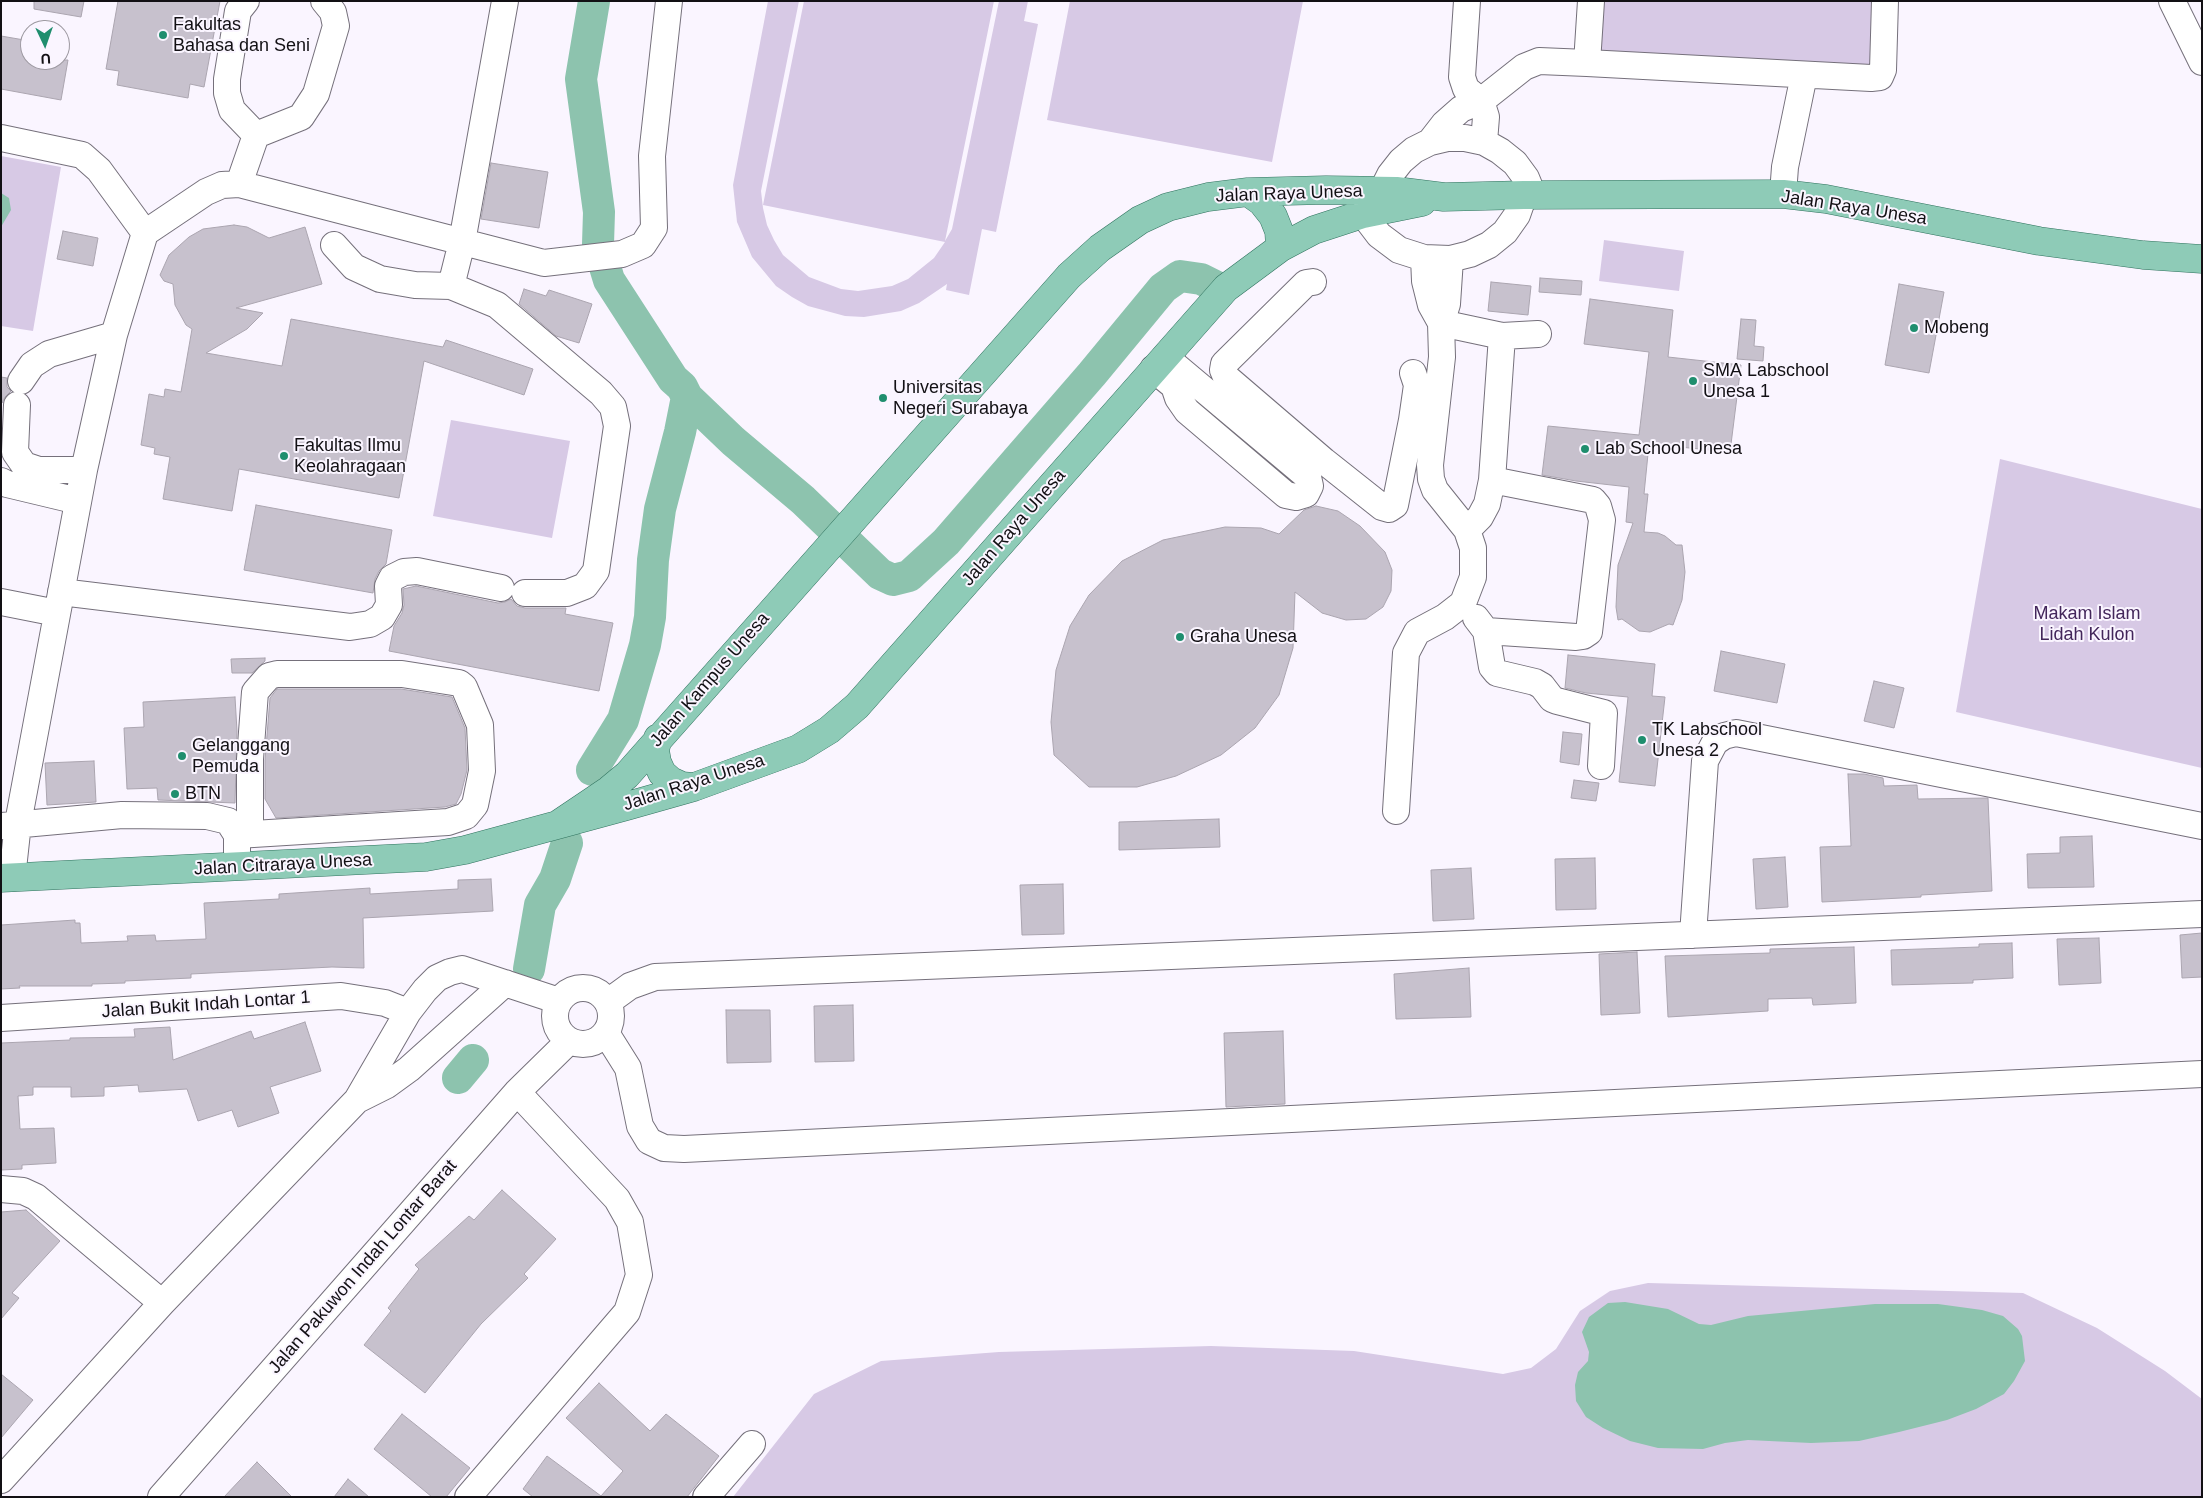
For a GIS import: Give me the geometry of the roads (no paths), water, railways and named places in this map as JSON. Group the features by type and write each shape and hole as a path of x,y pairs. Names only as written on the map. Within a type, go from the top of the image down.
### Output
{"main road":[{"name":"Jalan Raya Unesa","path":"840,533 1069,276 1100,248 1140,220 1168,207 1208,197 1248,192 1382,191 1444,197 1783,194 1826,199 2039,242 2202,259"},
{"path":"1248,192 1262,202 1273,216 1279,231 1280,248"},
{"name":"Jalan Raya Unesa","path":"560,823 694,786 798,749 829,730 857,706 1226,288 1280,248 1327,225 1363,214 1444,197"},
{"name":"Jalan Kampus Unesa","path":"560,823 610,790 627,775 840,533"},
{"path":"658,738 655,750 657,762 662,773 671,781 682,786 694,786"},
{"name":"Jalan Citraraya Unesa","path":"7,878 426,857 465,850 560,823"}],"street":[{"path":"246,1 238,11 227,79 227,93 232,110 256,135"},
{"path":"239,184 256,135 301,117 316,94 336,26 333,12 324,1"},
{"path":"450,286 462,242 505,1"},
{"path":"7,878 10,825 59,602 84,470 114,335 145,233 206,192 222,185 239,184 544,263 622,254 643,246 654,228 652,156 669,1"},
{"path":"1467,1 1462,77 1466,89 1481,101 1486,117 1484,142"},
{"path":"1587,63 1591,1"},
{"path":"1430,142 1444,124 1461,109 1481,101 1524,67 1540,61 1870,78 1880,76 1883,70 1885,1"},
{"path":"2172,1 2200,53"},
{"path":"1783,194 1785,167 1804,75"},
{"path":"1,138 82,155 99,170 145,233"},
{"path":"1363,214 1379,235 1399,250 1424,258 1450,259 1470,254 1483,248 1505,232 1528,195 1526,178 1515,163 1500,151 1484,142 1465,138 1448,138 1430,142 1414,150 1401,161 1390,175 1382,191"},
{"path":"1,602 59,602 350,627 370,624 382,618 389,605 388,586 392,578 404,572 417,572 513,590 567,593 585,586 596,571 617,426 612,407 601,393 497,306 450,286 380,279 354,267 334,245"},
{"path":"1424,258 1425,281 1431,305 1441,323 1502,336 1538,334"},
{"path":"1396,811 1406,653 1417,632 1446,616 1463,602 1473,577 1473,548 1467,530 1435,490 1431,479 1430,466 1442,357 1441,323 1447,304 1450,259"},
{"path":"1313,282 1306,284 1224,364 1223,370 1226,377 1316,469"},
{"path":"84,470 39,470 24,464 15,452 19,393 32,364 49,354 114,335"},
{"path":"1467,530 1480,517 1487,504 1492,480 1502,336"},
{"path":"1159,363 1316,469 1382,507 1389,509 1395,505 1412,420 1417,385 1413,372"},
{"path":"1486,631 1576,637 1583,636 1589,632 1602,520 1598,506 1593,500 1492,480"},
{"path":"1,481 78,501"},
{"path":"1463,602 1486,631 1492,667 1497,673 1535,682 1542,686 1552,699 1557,701 1604,713 1601,766"},
{"path":"10,825 122,815 208,816 228,821 243,834 448,822 466,816 475,805 482,771 480,725 464,688 459,682 402,674 277,674 269,676 255,692 243,834 238,867"},
{"path":"1694,935 1705,761 1715,742 1724,736 1736,733 2202,826"},
{"path":"608,1002 630,986 656,977 2202,914"},
{"path":"1,1480 162,1303 357,1100 408,1012 424,990 437,978 462,969 559,1001"},
{"path":"357,1100 387,1085 409,1069 505,983"},
{"path":"588,988 596,991 608,1002 612,1018 606,1033 599,1040 589,1044 569,1041 561,1035 555,1022 559,1001 572,990 588,988"},
{"name":"Jalan Bukit Indah Lontar 1","path":"1,1018 341,996 385,1003 408,1012"},
{"path":"606,1033 628,1068 640,1126 649,1142 664,1148 684,1149 2202,1074"},
{"name":"Jalan Pakuwon Indah Lontar Barat","path":"161,1497 516,1092 569,1041"},
{"path":"468,1497 628,1312 638,1275 630,1222 617,1199 516,1092"},
{"path":"1,1189 23,1191 36,1197 162,1303"},
{"path":"706,1497 752,1444"}],"waterway":[{"path":"592,770 623,720 645,645 650,617 653,560 660,509 687,397 682,387 673,379 609,280 598,244 599,212 581,79 594,1"},
{"path":"687,397 733,441 803,500 880,574 893,580 909,576 946,542 1092,374 1163,288 1180,276 1201,279 1217,287"},
{"path":"529,969 540,905 555,879 567,843"},
{"path":"458,1078 473,1060"}],"place":[{"name":"Fakultas Bahasa dan Seni","path":"163,35"},
{"name":"Mobeng","path":"1914,328"},
{"name":"SMA Labschool Unesa 1","path":"1693,381"},
{"name":"Universitas Negeri Surabaya","path":"883,398"},
{"name":"Lab School Unesa","path":"1585,449"},
{"name":"Fakultas Ilmu Keolahragaan","path":"284,456"},
{"name":"Graha Unesa","path":"1180,637"},
{"name":"TK Labschool Unesa 2","path":"1642,740"},
{"name":"Gelanggang Pemuda","path":"182,756"},
{"name":"BTN","path":"175,794"}],"park label":[{"name":"Makam Islam Lidah Kulon","path":"2087,624"}]}
